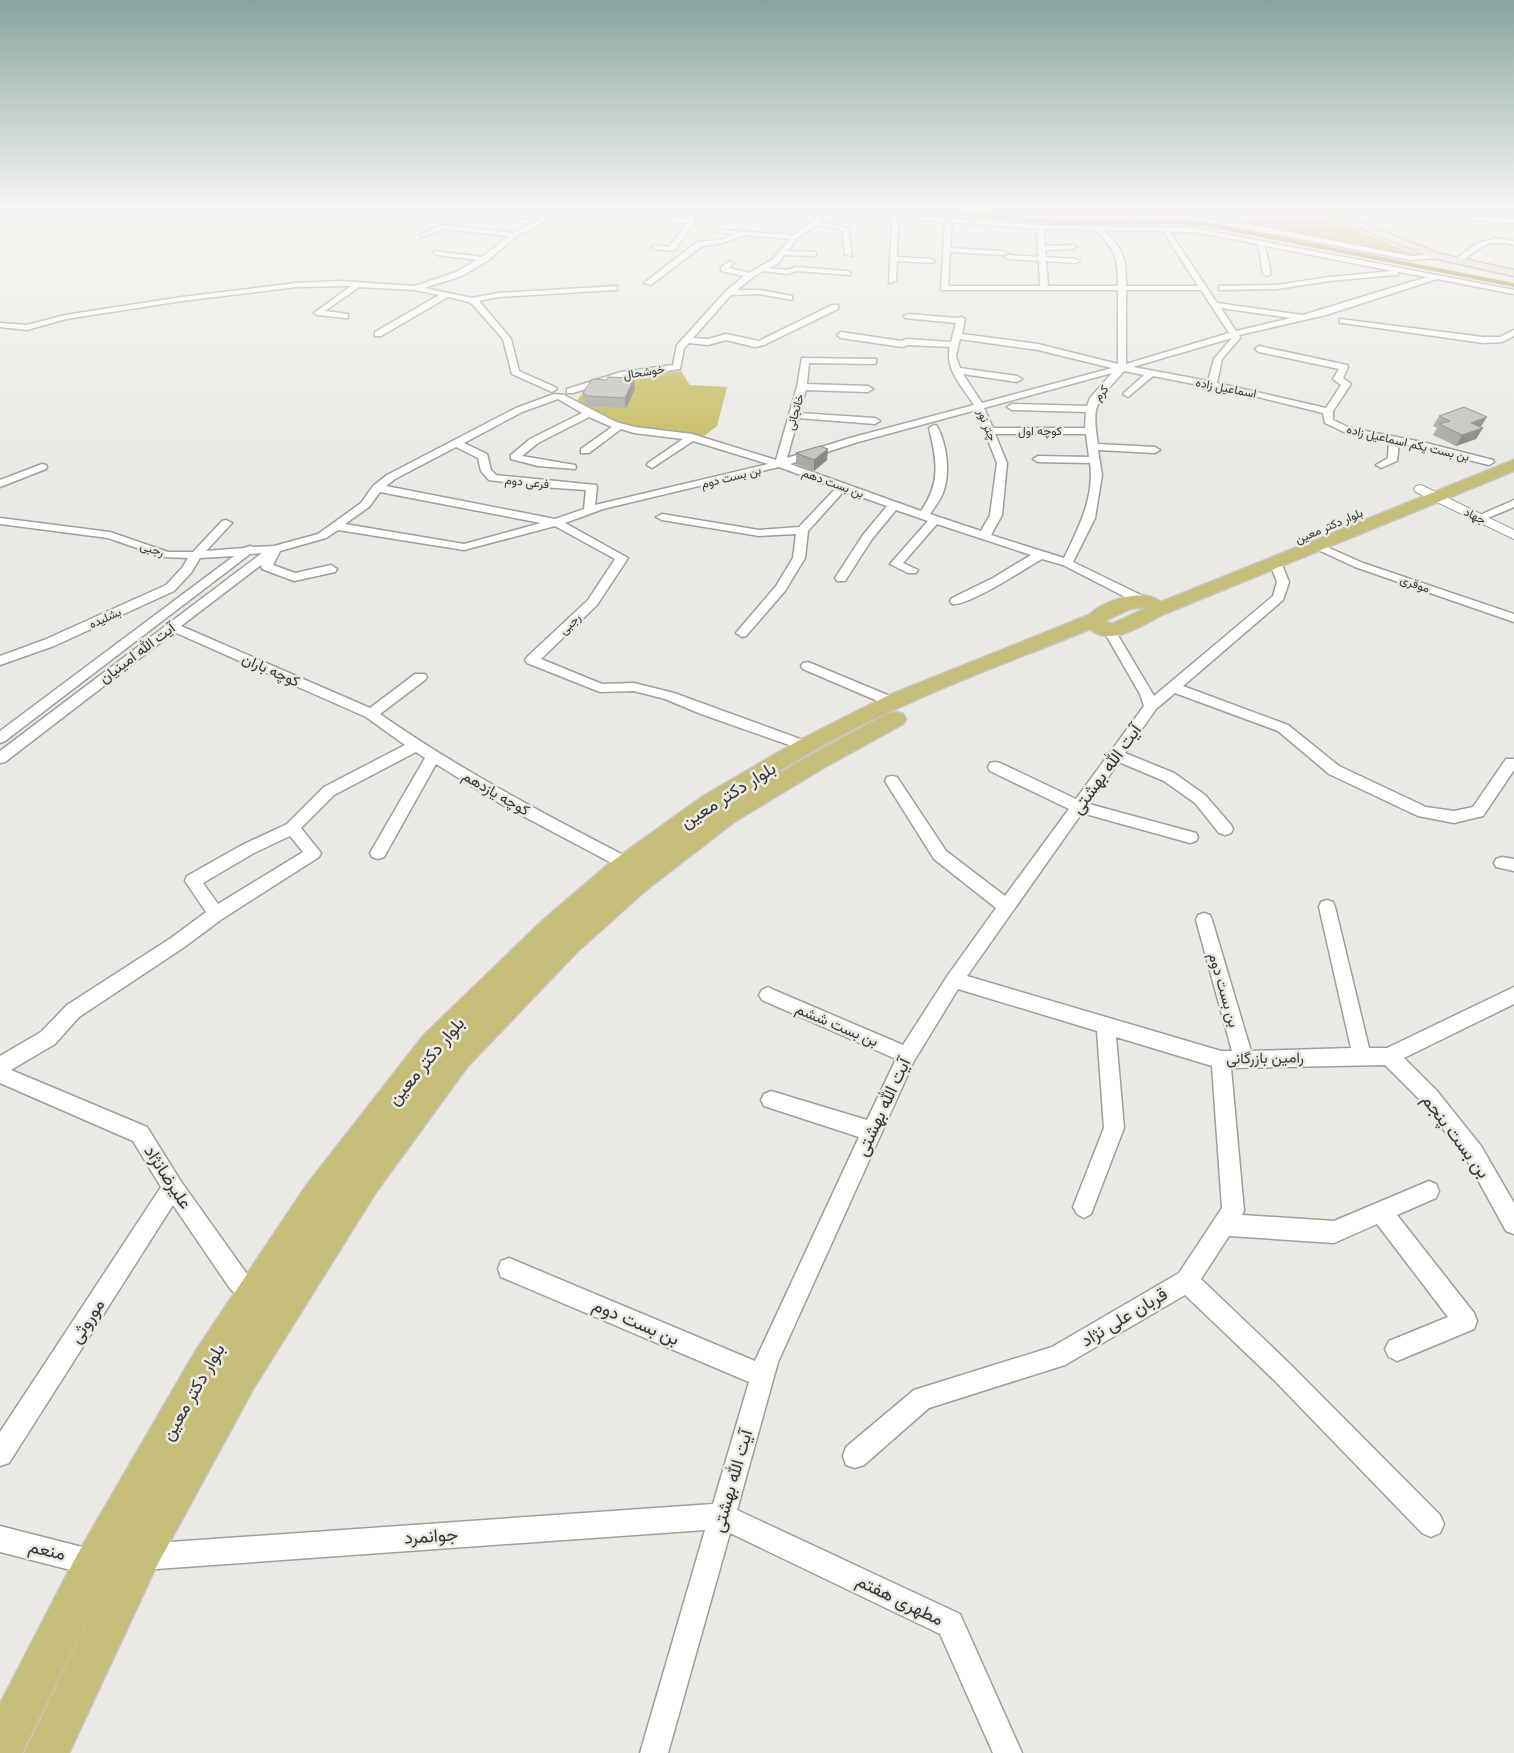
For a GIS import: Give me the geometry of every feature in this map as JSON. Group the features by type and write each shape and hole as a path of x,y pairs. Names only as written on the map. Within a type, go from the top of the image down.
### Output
{"main road":[{"name":"بلوار دکتر معین","path":"1147,604 1318,546 1514,452"},
{"name":"بلوار دکتر معین","path":"1147,604 1429,493 1514,465"},
{"path":"1104,623 1115,630 1147,604"},
{"name":"بلوار دکتر معین","path":"0,1750 94,1563 208,1365 253,1293 317,1198 434,1044 549,931 627,864 710,803 806,746 892,702 1104,623"},
{"name":"بلوار دکتر معین","path":"46,1753 140,1557 240,1376 365,1181 457,1058 568,944 637,883 726,816 815,762 906,714 1104,623"}],"street":[{"path":"0,325 27,328 65,317 258,289"},
{"path":"345,316 318,313 352,289"},
{"path":"419,289 472,300 498,295 601,289"},
{"name":"خوشحال","path":"559,393 621,375 677,367 680,347 734,289"},
{"path":"1122,289 1122,368"},
{"path":"1203,289 1236,338 1218,359 1212,385"},
{"name":"بن بست دوم","path":"336,526 464,547 556,522 588,511 780,464 854,440 980,408 1234,334 1323,313 1399,289"},
{"path":"1497,289 1514,292"},
{"path":"729,293 760,292 789,298"},
{"path":"397,296 446,295"},
{"path":"378,334 446,295"},
{"name":"بن بست دهم","path":"472,300 507,338 515,372 559,393 588,413 634,430 692,437 780,464 923,516 1067,563 1147,604"},
{"path":"1213,305 1483,340 1502,339 1514,334"},
{"path":"726,337 755,344 761,343 835,307"},
{"path":"1323,313 1343,321"},
{"name":"چتر نور","path":"908,316 961,320 952,356 956,370 980,408 1002,463 996,515 985,535"},
{"path":"687,340 708,342 726,337 743,329"},
{"name":"اسماعیل زاده","path":"841,336 902,344 908,342 956,341 1038,347 1122,368 1246,391 1328,411"},
{"path":"1259,349 1344,367 1338,379 1346,384 1328,411"},
{"name":"خانجانی","path":"780,464 802,387 806,360 873,361"},
{"name":"کرم","path":"1067,563 1089,518 1097,474 1089,420 1093,400 1122,368"},
{"path":"956,370 1017,379"},
{"path":"1128,394 1150,373"},
{"path":"802,387 868,389"},
{"name":"رجبی","path":"0,521 110,535 167,555 196,555 275,548 322,536 365,505 377,488 391,477 519,410 559,393"},
{"path":"1012,407 1091,409"},
{"name":"بن بست یکم اسماعیل زاده","path":"1328,411 1328,421 1347,430 1490,462"},
{"path":"572,467 538,463 516,457 534,441 588,413"},
{"path":"794,415 875,421"},
{"path":"585,451 620,426"},
{"path":"923,516 938,492 941,468 939,446 934,428"},
{"name":"کوچه اول","path":"989,431 1090,431"},
{"path":"652,465 692,437"},
{"path":"1381,465 1393,459 1394,439"},
{"name":"فرعی دوم","path":"456,443 483,456 486,471 494,478 542,484 592,487 588,511"},
{"path":"1093,447 1155,450"},
{"path":"1038,458 1095,460"},
{"path":"0,484 42,467"},
{"path":"742,633 781,588 799,558 802,530 843,486"},
{"name":"رجبی","path":"377,488 556,522 622,558 593,602 532,660 600,688 634,687 669,696 806,746"},
{"name":"جهاد","path":"1429,493 1514,535"},
{"path":"1479,518 1514,503"},
{"path":"841,578 867,537 894,505"},
{"path":"662,517 759,533 802,530"},
{"path":"912,570 896,564 935,520"},
{"name":"بشلیده","path":"0,661 49,644 170,588 187,570 196,555 226,523"},
{"name":"موقری","path":"1318,546 1359,565 1514,618"},
{"path":"275,548 266,567 294,577 331,569"},
{"name":"آیت الله امینیان","path":"0,758 275,548"},
{"name":"آیت الله امینیان","path":"0,738 250,549"},
{"path":"956,601 997,581 1041,554"},
{"name":"آیت الله بهشتی","path":"654,1753 767,1360 907,1055 954,980 1077,806 1151,706 1279,598 1283,582 1275,562"},
{"path":"1103,580 1121,595 1104,623 1147,694 1151,706"},
{"name":"کوچه باران","path":"172,627 371,714"},
{"path":"808,666 892,702"},
{"path":"371,714 420,677"},
{"path":"1173,687 1283,728 1334,770 1423,812 1454,818 1478,812 1511,764"},
{"name":"کوچه یازدهم","path":"371,714 416,746 509,802 627,864"},
{"path":"216,914 193,881 248,849 292,828 329,792 416,746"},
{"path":"1116,755 1169,778 1200,799 1225,829"},
{"path":"378,853 433,756"},
{"path":"995,767 1077,806 1190,837"},
{"path":"892,782 940,855 1007,907"},
{"path":"0,1066 48,1038 73,1011 177,943 216,914 313,853 292,828"},
{"path":"1327,907 1362,1056"},
{"name":"بن بست دوم","path":"1204,920 1244,1059"},
{"name":"رامین بازرگانی","path":"954,980 1221,1060 1389,1056 1514,995"},
{"name":"بن بست ششم","path":"768,995 907,1055"},
{"path":"1084,1207 1114,1128 1106,1025"},
{"name":"بن بست پنجم","path":"1389,1056 1430,1097 1474,1153 1514,1223"},
{"name":"قربان علی نژاد","path":"855,1456 922,1398 1057,1357 1186,1281 1233,1210 1221,1060"},
{"name":"علیرضانژاد","path":"0,1074 140,1134 173,1187 239,1282 253,1293"},
{"path":"771,1100 872,1131"},
{"name":"موروثی","path":"0,1454 173,1187"},
{"path":"1224,1224 1334,1232 1428,1191"},
{"path":"1381,1212 1466,1321 1397,1349"},
{"name":"بن بست دوم","path":"509,1269 762,1376"},
{"path":"1186,1281 1282,1372 1431,1524"},
{"name":"جوانمرد","path":"140,1557 722,1516"},
{"name":"مطهری هفتم","path":"722,1516 950,1624 1008,1753"},
{"name":"منعم","path":"0,1539 94,1563"}],"shaded area":[{"path":"681,371 690,385 727,387 717,426 704,436 639,428 613,422 580,406 578,399 587,388 618,379"}],"building":[{"path":"608,377 634,378 625,398 588,396 583,393 592,379 606,380"},
{"path":"1464,407 1487,417 1471,423 1483,428 1462,435 1439,424 1450,421 1439,416"},
{"path":"820,446 828,449 814,460 796,453"}]}
